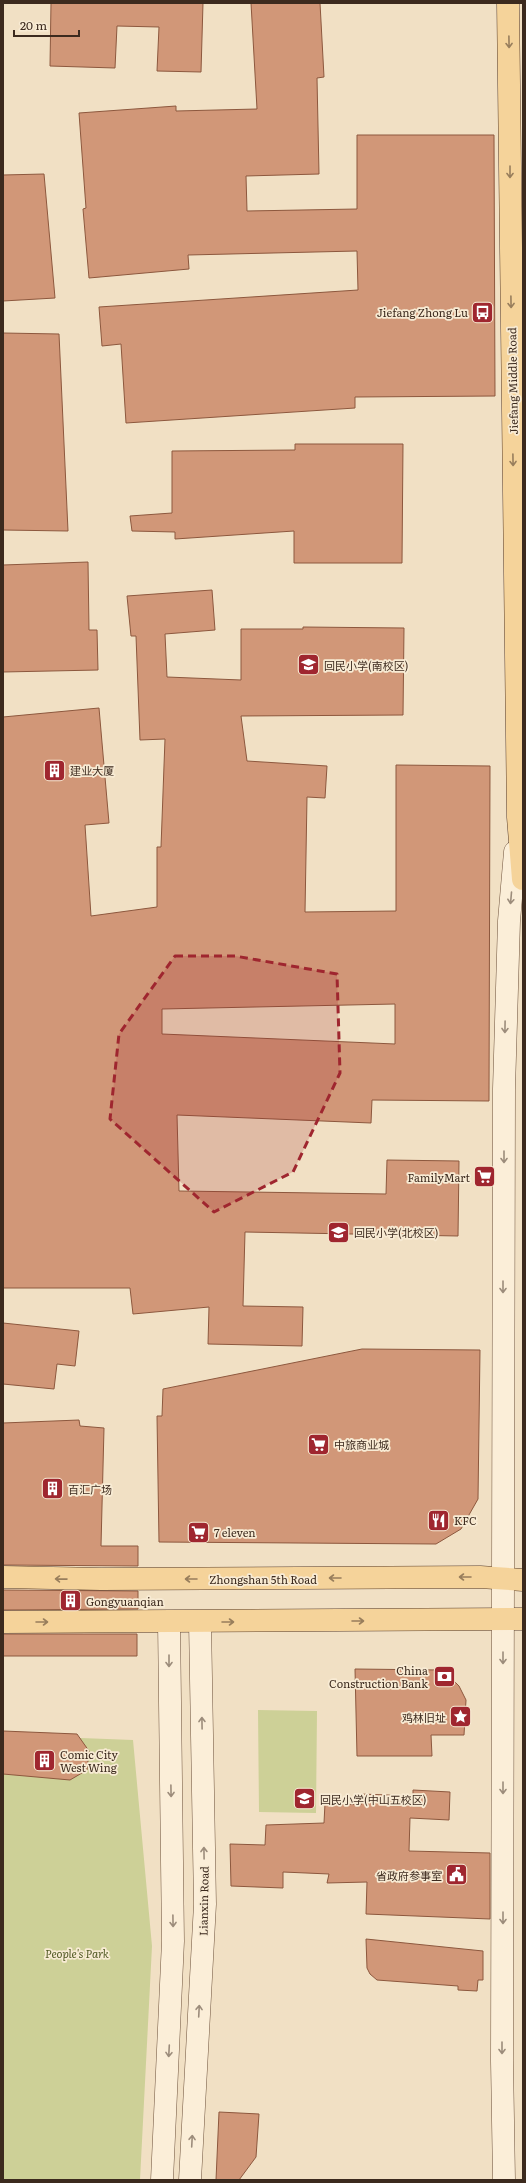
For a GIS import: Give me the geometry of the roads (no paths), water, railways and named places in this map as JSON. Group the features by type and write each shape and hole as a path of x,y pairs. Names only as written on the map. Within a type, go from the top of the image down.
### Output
{"main road":[{"name":"Jiefang Middle Road","path":"508,3 518,817 523,879"},
{"path":"504,2180 502,2061 514,1579 504,1089 509,921 518,817"},
{"name":"Zhongshan 5th Road","path":"3,1577 101,1580 514,1579"},
{"path":"3,1622 513,1619"},
{"path":"162,2180 174,1941 169,1622"},
{"name":"Lianxin Road","path":"190,2180 205,1904 200,1622"}],"place":[{"name":"Jiefang Zhong Lu","path":"483,312"},
{"name":"回民小学(南校区)","path":"308,665"},
{"name":"建业大厦","path":"54,770"},
{"name":"FamilyMart","path":"485,1177"},
{"name":"回民小学(北校区)","path":"338,1232"},
{"name":"中旅商业城","path":"318,1444"},
{"name":"百汇广场","path":"53,1489"},
{"name":"KFC","path":"439,1520"},
{"name":"7 eleven","path":"198,1532"},
{"name":"Gongyuanqian","path":"70,1601"},
{"name":"China Construction Bank","path":"444,1676"},
{"name":"鸡林旧址","path":"461,1717"},
{"name":"Comic City West Wing","path":"45,1760"},
{"name":"回民小学(中山五校区)","path":"304,1799"},
{"name":"省政府参事室","path":"457,1875"}],"park label":[{"name":"People's Park","path":"77,1953"}]}
